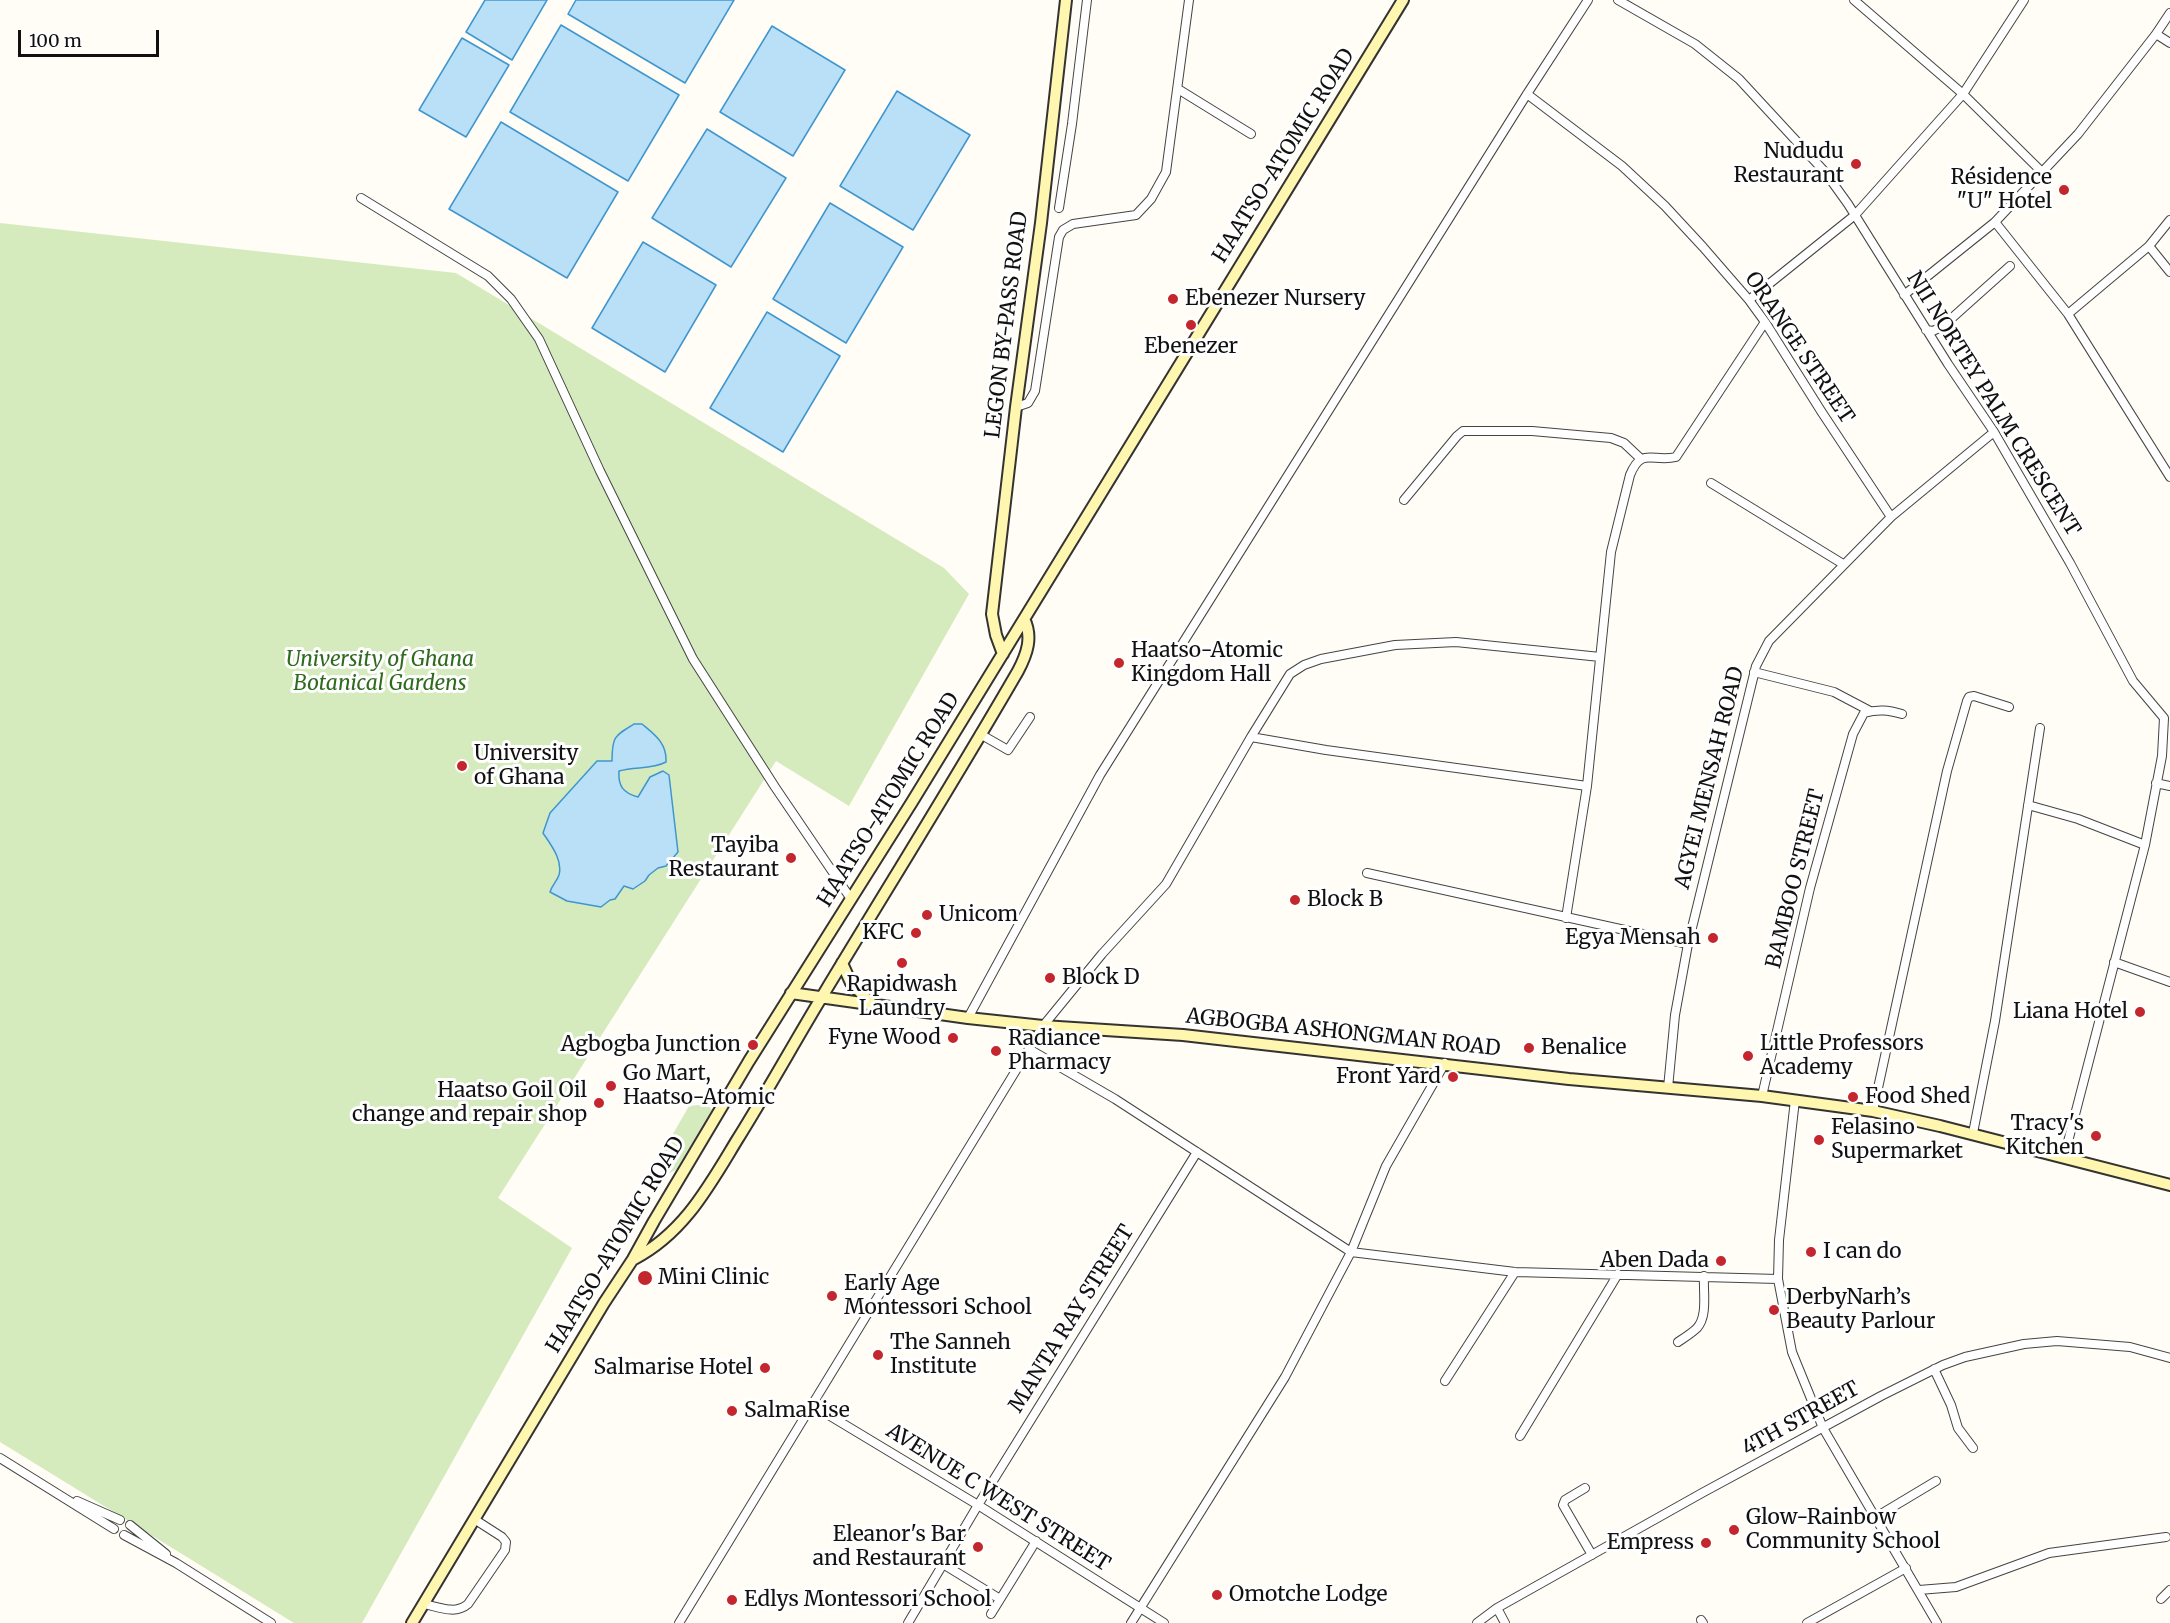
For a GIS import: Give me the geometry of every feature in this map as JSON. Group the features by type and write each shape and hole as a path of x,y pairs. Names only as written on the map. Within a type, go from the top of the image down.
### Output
{"street":[{"name":"LEGON BY-PASS ROAD","path":"1003,654 996,636 992,614 1016,407 1041,223 1066,0"},
{"path":"1059,208 1088,0"},
{"path":"1016,407 1028,403 1035,391 1059,237 1063,230 1073,224 1136,215 1151,199 1166,172 1189,0"},
{"name":"HAATSO-ATOMIC ROAD","path":"412,1623 791,993 1003,654 1403,0"},
{"path":"968,1018 1100,776 1527,93 1588,0"},
{"name":"NII NORTEY PALM CRESCENT","path":"1618,0 1695,44 1739,79 1825,172 1994,432 2070,562 2133,681 2167,717 2145,845 2064,1157"},
{"path":"1854,0 1963,94 2042,172"},
{"path":"1749,300 1854,215 1963,94 2024,0"},
{"path":"1904,295 1995,222 2078,134 2170,13"},
{"path":"2156,34 2170,44"},
{"path":"1178,90 1251,134"},
{"name":"ORANGE STREET","path":"1527,93 1622,166 1703,247 1749,300 1891,517"},
{"path":"361,198 488,276 516,307 539,339 600,471 693,659 769,778 851,899"},
{"path":"2068,314 2149,246 2170,220"},
{"path":"1995,222 2068,314 2170,477"},
{"path":"2149,246 2170,273"},
{"path":"1926,330 1933,331 1943,326 2010,266"},
{"path":"1566,918 1587,786 1611,552 1630,475 1634,466 1646,457 1676,458 1765,322"},
{"path":"1404,500 1457,436 1463,432 1532,431 1611,438 1624,443 1641,459"},
{"name":"AGYEI MENSAH ROAD","path":"1668,1088 1675,1015 1688,944 1754,672 1769,641 1891,517 1994,432"},
{"path":"1711,483 1843,564"},
{"path":"633,1259 647,1252 685,1219 700,1200 758,1108 821,998 1025,657 1029,628 1024,619"},
{"path":"679,1623 1043,1026 1102,954 1166,884 1290,674 1304,665 1321,659 1395,645 1456,642 1600,657"},
{"path":"1754,672 1834,692 1870,711 1888,710 1902,714"},
{"path":"1873,1111 1947,771 1966,701 1969,697 1974,696 2009,707"},
{"name":"BAMBOO STREET","path":"1762,1096 1810,888 1858,722 1864,713 1870,711"},
{"path":"980,734 1008,750 1030,717"},
{"path":"1973,1133 1995,1021 2040,728"},
{"path":"1251,737 1326,750 1587,786"},
{"path":"2156,783 2170,786"},
{"path":"2028,805 2078,819 2145,845"},
{"path":"1367,873 1688,944"},
{"path":"2114,962 2170,982"},
{"path":"842,963 851,983 873,1005"},
{"name":"AGBOGBA ASHONGMAN ROAD","path":"791,993 968,1018 1043,1026 1183,1035 1445,1063 1569,1079 1795,1100 1873,1111 1973,1133 2170,1185"},
{"path":"1029,1049 1115,1099 1351,1252 1515,1272 1778,1278"},
{"path":"1131,1623 1285,1377 1351,1252 1386,1166 1445,1063"},
{"path":"1795,1100 1780,1230 1778,1278 1792,1352 1823,1428 1937,1623"},
{"name":"MANTA RAY STREET","path":"908,1623 978,1504 1197,1152"},
{"path":"1445,1381 1515,1272"},
{"path":"1520,1436 1618,1274"},
{"path":"1678,1342 1697,1329 1701,1322 1704,1276"},
{"name":"4TH STREET","path":"1477,1623 1497,1608 1823,1428 1934,1369 1965,1356 2024,1344 2057,1341 2130,1347 2170,1358"},
{"path":"1934,1369 1951,1405 1958,1428 1973,1448"},
{"name":"AVENUE C WEST STREET","path":"812,1405 978,1504 1164,1623"},
{"path":"0,1458 114,1529"},
{"path":"1876,1517 1936,1481"},
{"path":"1585,1488 1565,1500 1563,1505 1592,1555"},
{"path":"56,1492 120,1520"},
{"path":"423,1604 454,1611 462,1609 468,1604 505,1550 506,1542 502,1537 474,1519"},
{"path":"130,1525 176,1563"},
{"path":"124,1535 176,1563 271,1623"},
{"path":"1919,1590 1956,1587 2049,1553 2166,1537"},
{"path":"991,1614 1036,1541"},
{"path":"943,1564 1000,1599"},
{"path":"1807,1623 1906,1568"},
{"path":"2161,1599 2170,1590"},
{"path":"1497,1608 1506,1623"}],"green space":[{"name":"University of Ghana Botanical Gardens","path":"0,223 456,273 944,568 969,594 849,806 776,761 498,1198 572,1248 362,1623 294,1623 0,1442"},
{"path":"707,1104 712,1110 676,1170 669,1173 663,1170 662,1153 689,1106"}],"water":[{"path":"485,0 547,0 512,60 466,32"},
{"path":"576,0 734,0 685,83 568,14"},
{"path":"561,25 679,95 628,181 510,112"},
{"path":"772,26 845,70 793,156 720,112"},
{"path":"462,38 509,65 466,137 419,110"},
{"path":"897,91 970,135 913,230 840,186"},
{"path":"501,122 618,192 567,278 449,209"},
{"path":"707,129 786,178 731,267 652,218"},
{"path":"830,203 903,247 846,343 773,299"},
{"path":"643,242 716,285 665,372 592,328"},
{"path":"767,312 840,356 783,452 710,408"},
{"path":"634,724 642,724 659,740 666,755 666,762 655,766 619,771 619,781 625,791 638,797 650,777 663,771 669,775 678,852 666,866 658,868 645,881 633,889 624,886 615,899 601,907 567,901 550,892 560,869 556,853 543,833 550,813 597,761 612,761 616,738 622,731"}],"place":[{"name":"Nududu Restaurant","path":"1856,164"},
{"name":"Résidence \"U\" Hotel","path":"2064,190"},
{"name":"Ebenezer Nursery","path":"1173,299"},
{"name":"Ebenezer","path":"1191,325"},
{"name":"Haatso-Atomic Kingdom Hall","path":"1119,663"},
{"name":"University of Ghana","path":"462,766"},
{"name":"Tayiba Restaurant","path":"791,858"},
{"name":"Block B","path":"1295,900"},
{"name":"Unicom","path":"927,915"},
{"name":"KFC","path":"916,933"},
{"name":"Egya Mensah","path":"1713,938"},
{"name":"Rapidwash Laundry","path":"902,963"},
{"name":"Block D","path":"1050,978"},
{"name":"Liana Hotel","path":"2140,1012"},
{"name":"Fyne Wood","path":"953,1038"},
{"name":"Agbogba Junction","path":"753,1045"},
{"name":"Benalice","path":"1529,1048"},
{"name":"Radiance Pharmacy","path":"996,1051"},
{"name":"Little Professors Academy","path":"1748,1056"},
{"name":"Front Yard","path":"1453,1077"},
{"name":"Go Mart, Haatso-Atomic","path":"611,1086"},
{"name":"Food Shed","path":"1853,1097"},
{"name":"Haatso Goil Oil change and repair shop","path":"599,1103"},
{"name":"Tracy's Kitchen","path":"2096,1136"},
{"name":"Felasino Supermarket","path":"1819,1140"},
{"name":"I can do","path":"1811,1252"},
{"name":"Aben Dada","path":"1721,1261"},
{"name":"Mini Clinic","path":"645,1278"},
{"name":"Early Age Montessori School","path":"832,1296"},
{"name":"DerbyNarh’s Beauty Parlour","path":"1774,1310"},
{"name":"The Sanneh Institute","path":"878,1355"},
{"name":"Salmarise Hotel","path":"765,1368"},
{"name":"SalmaRise","path":"732,1411"},
{"name":"Glow-Rainbow Community School","path":"1734,1530"},
{"name":"Empress","path":"1706,1543"},
{"name":"Eleanor's Bar and Restaurant","path":"978,1547"},
{"name":"Omotche Lodge","path":"1217,1595"},
{"name":"Edlys Montessori School","path":"732,1600"}]}
